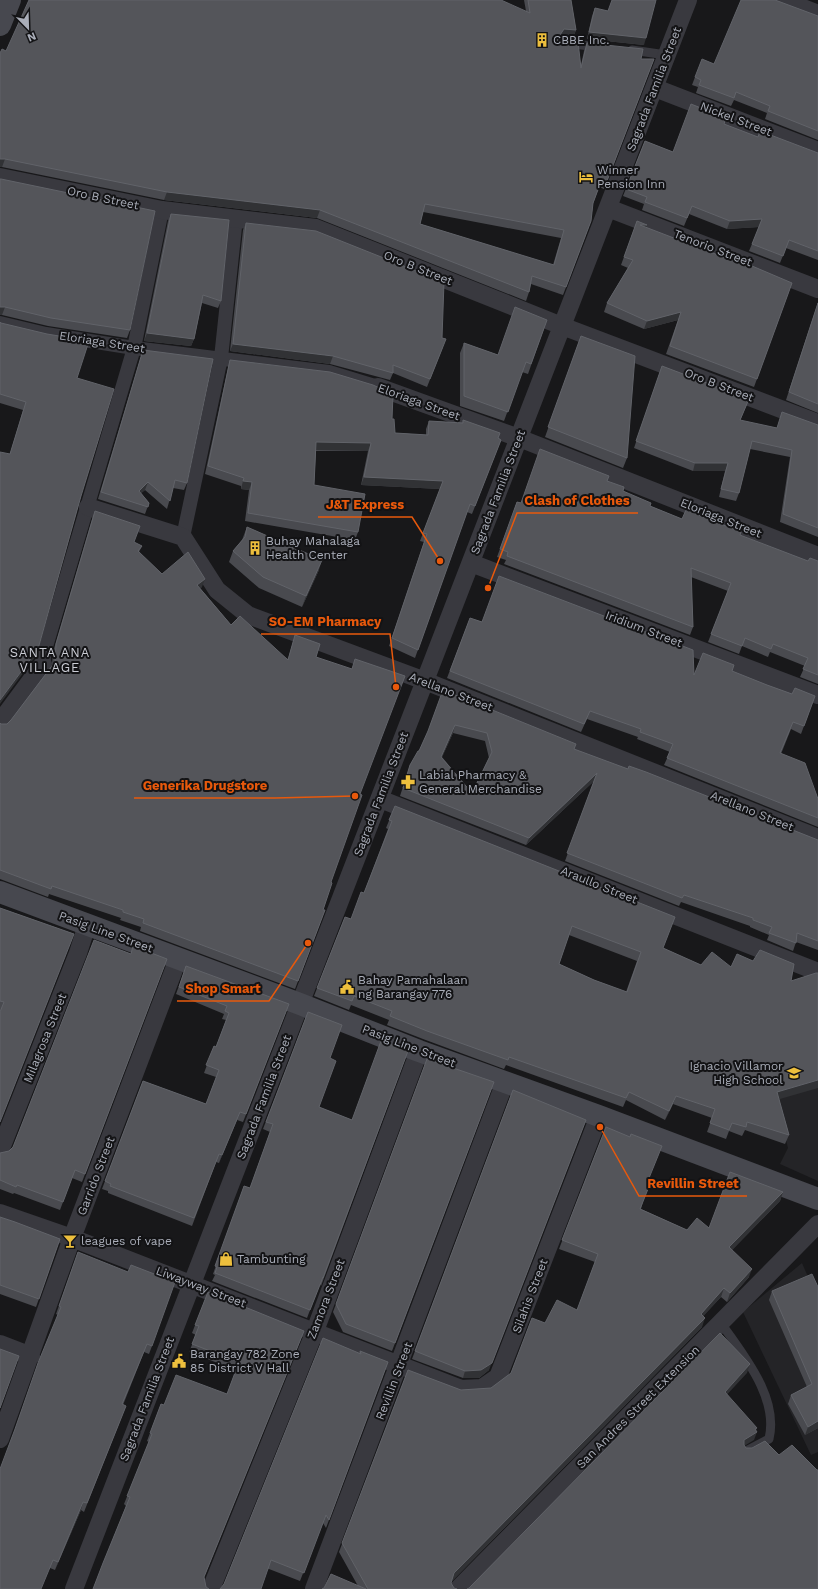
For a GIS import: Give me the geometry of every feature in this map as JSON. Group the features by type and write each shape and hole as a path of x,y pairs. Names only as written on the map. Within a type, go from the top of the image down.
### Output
{"main road":[{"path":"0,25 10,0"},
{"name":"Pasig Line Street","path":"0,892 300,1004 419,1051 600,1116 818,1199"}],"street":[{"name":"Sagrada Familia Street","path":"74,1589 688,0"},
{"path":"783,0 818,14"},
{"name":"Nickel Street","path":"655,88 818,151"},
{"name":"Oro B Street","path":"0,177 162,210 316,228 562,326 818,423"},
{"name":"Tenorio Street","path":"608,208 818,288"},
{"path":"0,722 43,664 45,650 134,348 162,210"},
{"path":"88,507 183,537 221,358 236,218"},
{"name":"Eloriaga Street","path":"0,323 46,334 134,348 329,372 378,387 519,438 818,556"},
{"name":"Arellano Street","path":"183,537 217,590 248,616 425,681 818,838"},
{"name":"Iridium Street","path":"471,563 818,695"},
{"name":"Araullo Street","path":"380,799 818,972"},
{"name":"Milagrosa Street","path":"0,1151 78,953 87,925"},
{"name":"Garrido Street","path":"0,1439 72,1238 178,959"},
{"name":"Zamora Street","path":"211,1589 315,1331 419,1051"},
{"name":"Revillin Street","path":"314,1589 400,1365 505,1082"},
{"name":"Silahis Street","path":"400,1365 461,1389 482,1388 498,1377 600,1116"},
{"name":"Liwayway Street","path":"0,1213 72,1238 400,1365"},
{"name":"San Andres Street Extension","path":"458,1589 818,1224"},
{"path":"0,1344 31,1356"}],"lane":[{"path":"563,43 610,48"},
{"path":"626,49 666,55"},
{"path":"721,1323 758,1378 772,1428 769,1439 746,1451"}],"shaded area":[{"name":"Ignacio Villamor High School","path":"818,977 818,1181 780,1164 788,1148 751,997"},
{"path":"802,1263 818,1300 818,1452 811,1455 743,1312"}],"building":[{"path":"29,0 501,0 530,13 528,0 571,0 576,30 564,29 560,35 563,40 578,42 581,68 587,43 643,49 641,59 654,59 607,181 602,179 593,203 591,221 566,287 532,276 529,292 320,210 167,192 0,159 0,53 2,49 6,51","holes":["425,204 564,230 554,265 420,224"]},
{"path":"612,0 656,0 646,38 589,32 595,8 608,11"},
{"path":"741,0 775,0 818,16 818,131 768,111 770,106 736,92 734,98 699,85 701,80 695,77 702,59 714,64"},
{"path":"691,104 726,118 724,124 758,137 760,131 818,153 818,251 789,240 783,256 752,244 762,219 730,221 692,206 687,218 645,202 647,197 626,189 645,141 673,152"},
{"path":"0,179 155,211 130,330 51,318 0,307"},
{"path":"171,214 229,220 221,301 203,295 194,339 147,333"},
{"path":"637,221 647,225 640,225 744,265 745,263 792,283 757,379 670,346 681,312 647,321 607,303 633,260 624,257"},
{"path":"246,223 316,231 444,282 442,338 446,339 430,379 393,365 393,373 333,356 233,344"},
{"path":"818,303 818,404 789,392"},
{"path":"515,307 547,320 531,364 526,362 508,412 464,396 464,343 498,355"},
{"path":"0,322 47,334 89,341 77,378 114,389 81,496 38,649 0,700 0,452 10,454 26,402 0,394"},
{"path":"581,336 635,356 627,458 548,427"},
{"path":"143,350 213,359 187,483 175,480 170,501 148,482 139,491 149,503 148,507 101,492"},
{"path":"230,360 330,372 373,385 393,394 392,419 394,419 395,433 428,435 429,421 463,423 463,420 500,433 498,438 501,440 475,506 470,504 418,650 392,638 427,534 423,533 443,481 364,477 371,443 316,442 314,485 365,494 358,532 248,513 252,482 243,481 244,478 208,466"},
{"path":"662,366 749,399 740,420 777,428 782,412 818,425 818,528 783,514 792,450 752,441 739,493 721,489 728,463 695,463 636,441"},
{"path":"540,449 609,476 607,481 624,487 623,491 651,503 650,506 682,519 686,510 741,532 740,535 808,561 810,558 818,561 818,675 803,669 808,658 773,644 771,649 745,638 742,646 711,634 731,583 691,568 693,627 507,556 508,552 500,549 517,502 521,503"},
{"path":"95,511 140,526 134,542 142,546 138,551 162,574 188,552 205,579 197,585 231,625 240,616 288,660 295,635 320,644 316,657 352,669 355,659 405,676 360,794 362,795 331,882 332,883 323,910 325,910 298,981 143,923 144,919 123,912 123,910 52,886 51,889 0,870 0,723 7,724 11,720 55,662 56,644"},
{"path":"247,527 322,560 306,596 263,577 233,551 245,537"},
{"path":"499,576 693,650 694,675 703,653 734,665 732,671 767,685 792,694 795,688 815,696 804,726 793,722 780,753 805,763 818,799 818,818 667,758 673,744 640,732 641,729 590,711 584,724 450,671 470,618 482,622"},
{"path":"443,690 576,744 574,749 628,769 629,766 646,772 818,840 818,941 797,933 796,943 769,933 772,927 753,920 753,918 684,895 682,898 567,853 597,773 529,838 403,788 410,765 419,751","holes":["455,725 487,733 492,752 472,793 441,757"]},
{"path":"395,806 675,917 663,948 701,965 712,952 731,967 737,954 753,961 760,950 794,964 791,981 818,973 818,1080 777,1092 789,1135 747,1122 746,1127 732,1123 729,1130 710,1123 715,1109 676,1096 669,1111 629,1092 626,1098 509,1057 508,1060 427,1031 390,1016 392,1011 354,996 352,1001 317,988 345,917 351,919 361,892 364,893 392,821 389,820","holes":["572,926 641,952 627,992 594,980 559,964"]},
{"path":"0,908 74,934 0,1122 0,1012 4,1002 0,1001"},
{"path":"94,940 131,954 133,946 167,959 85,1174 75,1170 63,1202 17,1185 16,1187 0,1180 0,1153 9,1151 13,1147"},
{"path":"186,966 289,1004 246,1114 240,1112 222,1155 219,1154 194,1218 110,1186 111,1184 105,1181 143,1081 206,1104 219,1070 206,1065 214,1046 216,1047 229,1013 225,1011 227,1006 179,987"},
{"path":"308,1012 342,1025 330,1058 336,1061 319,1107 352,1120 381,1041 408,1051 310,1310 215,1273 217,1267 215,1266 244,1186 250,1188 273,1124 266,1122"},
{"path":"427,1059 494,1082 395,1343 346,1324 336,1304"},
{"path":"513,1090 586,1120 492,1363 481,1370 465,1371 415,1351"},
{"path":"606,1127 630,1137 631,1134 662,1146 647,1183 650,1184 640,1209 687,1230 697,1218 709,1228 730,1172 783,1192 729,1247 752,1269 730,1293 724,1288 701,1314 705,1318 454,1573 451,1583 454,1588 457,1589 368,1589 342,1543 408,1370 461,1390 491,1388 511,1373 532,1318 545,1323 557,1300 577,1310 598,1254 562,1240"},
{"path":"0,1217 60,1239 39,1299 0,1285"},
{"path":"78,1252 128,1272 131,1265 175,1282 152,1346 147,1344 122,1404 126,1406 87,1503 83,1502 58,1562 53,1560 41,1589 0,1589 0,1469 38,1363 61,1307 59,1306"},
{"path":"812,1274 818,1287 818,1421 808,1427 791,1395 812,1384 772,1291"},
{"path":"208,1292 304,1331 204,1577 206,1587 209,1589 93,1589 130,1497 127,1496 152,1434 150,1433 161,1404 164,1405 176,1375 227,1394 239,1362 192,1344 199,1326 195,1325"},
{"path":"720,1333 750,1364 725,1392 757,1428 755,1429 757,1432 744,1440 744,1445 746,1448 752,1448 765,1441 779,1455 792,1445 818,1470 818,1589 467,1589 469,1588"},
{"path":"323,1338 361,1354 360,1351 388,1362 329,1520 326,1515 304,1573 271,1560 261,1589 220,1589 224,1584"},
{"path":"0,1349 19,1356 0,1408"},
{"path":"331,1574 366,1589 322,1589 324,1588"}],"place":[{"name":"CBBE Inc.","path":"542,40"},
{"name":"Winner Pension Inn","path":"586,177"},
{"name":"Buhay Mahalaga Health Center","path":"255,548"},
{"name":"J&T Express","path":"440,561"},
{"name":"Clash of Clothes","path":"488,588"},
{"name":"SO-EM Pharmacy","path":"396,687"},
{"name":"Labial Pharmacy & General Merchandise","path":"408,782"},
{"name":"Generika Drugstore","path":"355,796"},
{"name":"Shop Smart","path":"308,943"},
{"name":"Bahay Pamahalaan ng Barangay 776","path":"347,987"},
{"name":"Ignacio Villamor High School","path":"794,1073"},
{"name":"Revillin Street","path":"600,1127"},
{"name":"leagues of vape","path":"70,1241"},
{"name":"Tambunting","path":"226,1259"},
{"name":"Barangay 782 Zone 85 District V Hall","path":"179,1361"}],"district":[{"name":"SANTA ANA VILLAGE","path":"50,660"}]}
